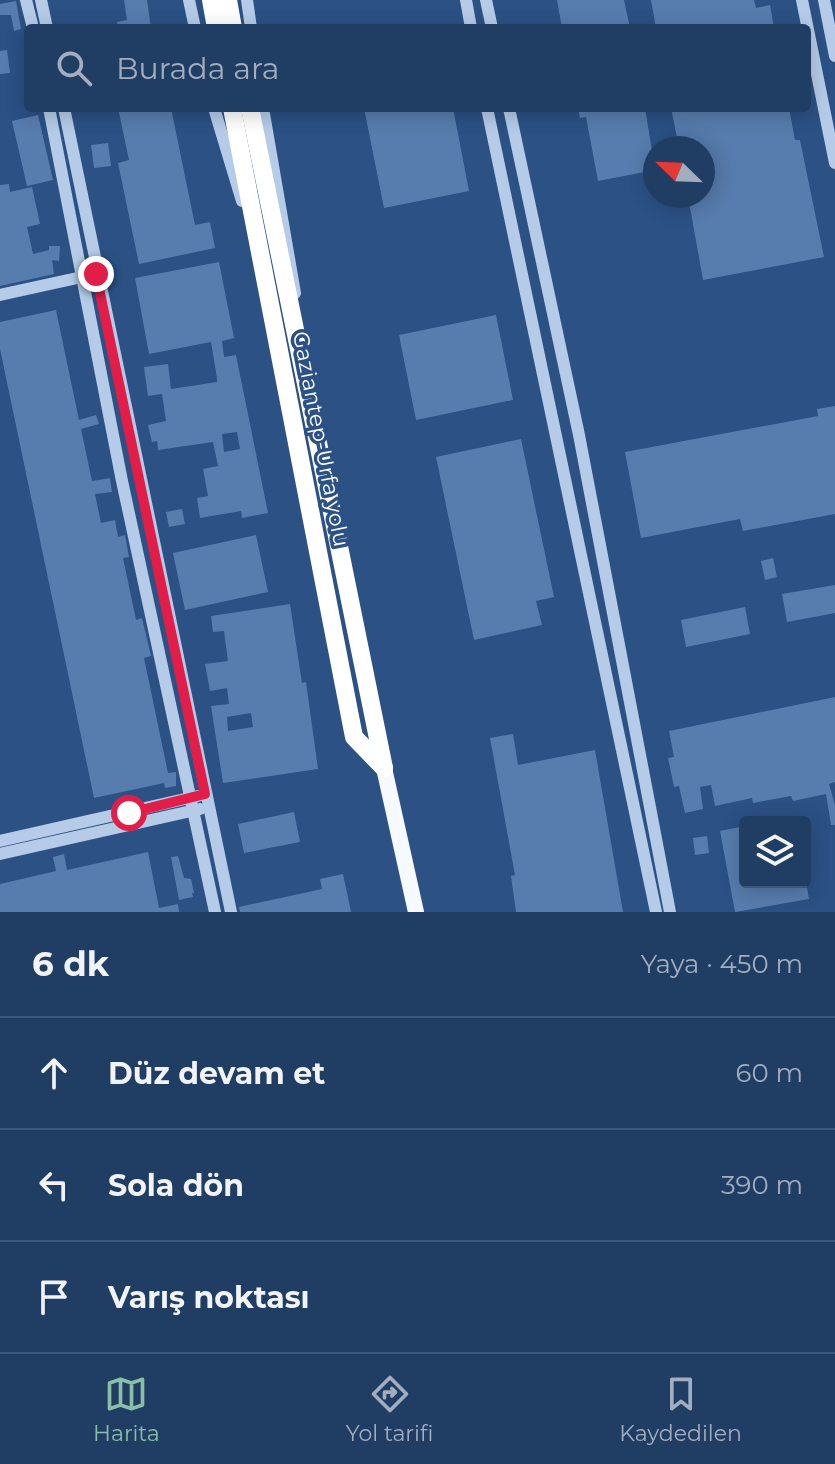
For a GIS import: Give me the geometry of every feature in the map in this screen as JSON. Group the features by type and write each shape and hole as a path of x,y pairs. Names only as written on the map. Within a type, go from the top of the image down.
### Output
{"highway":[{"path":"211,0 215,24"},
{"path":"228,0 232,24"},
{"name":"Gaziantep-Urfa yolu","path":"233,112 354,737 384,768"},
{"name":"Gaziantep-Urfa yolu","path":"251,112 384,768"}],"main road":[{"name":"Gaziantep-Urfa yolu","path":"384,768 416,912"}],"street":[{"path":"26,0 32,24"},
{"path":"41,0 46,24"},
{"path":"189,0 194,24"},
{"path":"247,0 250,24"},
{"path":"466,0 470,24"},
{"path":"486,0 491,24"},
{"path":"802,0 807,24"},
{"path":"824,0 835,56"},
{"path":"811,44 835,163"},
{"path":"50,112 125,496 215,912"},
{"path":"65,112 231,912"},
{"path":"215,112 261,256"},
{"path":"264,112 293,272 303,368"},
{"path":"488,112 656,912"},
{"path":"510,112 579,435 670,912"},
{"path":"0,295 96,274"},
{"path":"0,854 206,801"},
{"path":"0,841 192,805"}],"building":[{"path":"124,0 147,0 150,24 117,24 127,20"},
{"path":"557,0 624,0 629,24 561,24"},
{"path":"651,0 754,0 756,8 770,5 773,24 655,24"},
{"path":"16,1 21,29 14,31 11,15 0,15 0,4"},
{"path":"7,50 10,73 0,74 0,51"},
{"path":"119,112 172,112 195,225 210,222 215,248 139,264 118,163 129,160"},
{"path":"365,112 454,112 469,191 384,208"},
{"path":"579,112 646,112 650,136 643,136 643,172 598,181 586,117 580,118"},
{"path":"672,112 790,112 795,140 800,140 824,257 703,280 690,208 715,208 715,136 677,136"},
{"path":"38,115 53,180 27,186 12,121"},
{"path":"108,143 111,166 94,168 91,145"},
{"path":"9,184 10,192 32,187 40,224 27,227 33,254 49,250 49,246 60,246 59,261 52,260 54,274 0,286 0,185"},
{"path":"219,262 234,338 222,341 224,357 236,355 268,513 242,518 241,511 200,518 197,498 208,496 203,469 218,466 213,442 158,450 157,441 152,442 148,425 166,421 162,394 148,396 144,367 168,364 171,389 217,382 217,378 211,342 149,354 135,278","holes":["237,432 240,449 224,452 222,434"]},
{"path":"56,310 79,420 96,415 99,424 81,429 92,481 110,478 112,492 95,494 101,523 115,520 118,537 125,535 129,557 123,558 136,620 142,618 151,656 144,658 168,773 176,772 176,786 165,788 164,783 94,798 0,349 0,322"},
{"path":"496,315 513,400 416,420 399,335"},
{"path":"835,406 835,514 743,531 740,519 641,538 625,452 818,416 817,409"},
{"path":"521,439 554,597 536,601 542,625 474,640 436,457"},
{"path":"182,509 185,524 169,527 166,512"},
{"path":"256,535 268,592 185,610 173,553"},
{"path":"773,558 777,577 765,580 761,561"},
{"path":"835,585 835,613 787,622 782,594"},
{"path":"290,604 302,683 306,682 318,769 223,783 211,706 229,704 227,688 210,691 205,664 228,661 224,631 213,632 211,616","holes":["251,713 253,727 228,731 227,717"]},
{"path":"745,607 750,634 686,647 681,620"},
{"path":"835,697 835,782 829,784 835,805 835,825 831,825 826,794 793,801 791,796 753,803 752,798 715,806 711,785 700,787 703,809 685,813 679,786 674,787 668,758 674,757 669,731"},
{"path":"513,734 518,765 595,750 623,912 516,912 511,876 515,875 490,738"},
{"path":"294,812 300,842 244,853 238,824"},
{"path":"739,827 739,888 807,888 809,899 735,912 720,831"},
{"path":"707,836 709,853 695,855 693,838"},
{"path":"148,852 159,908 178,904 179,912 0,912 0,884 56,871 53,857 64,854 67,870"},
{"path":"178,856 184,878 191,879 194,893 193,897 179,900 171,857"},
{"path":"343,874 351,912 240,912 239,907 322,889 320,879"}],"route":[{"path":"96,274 205,794 129,813"}]}
